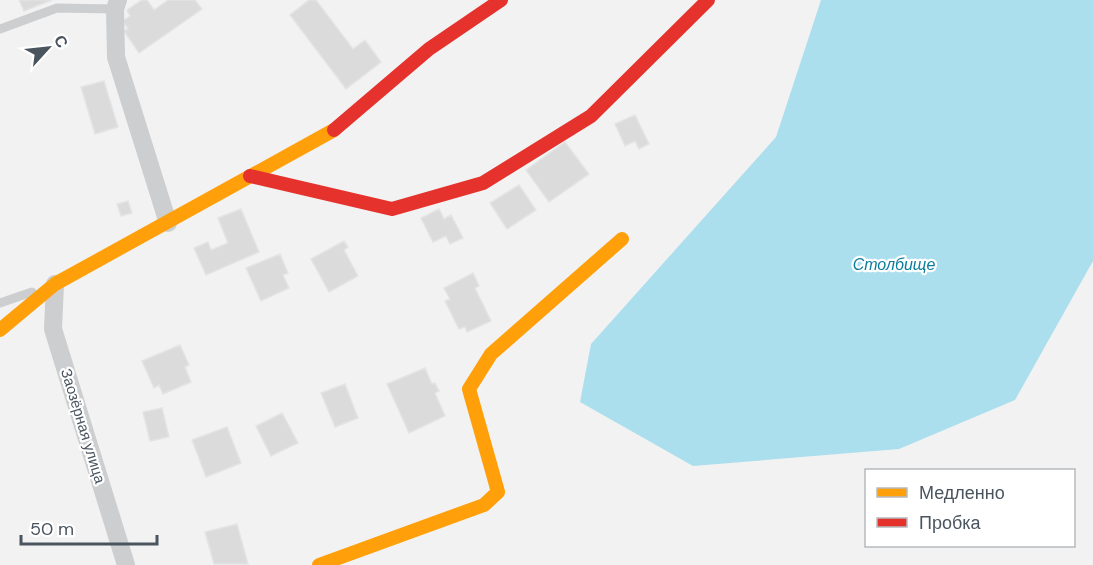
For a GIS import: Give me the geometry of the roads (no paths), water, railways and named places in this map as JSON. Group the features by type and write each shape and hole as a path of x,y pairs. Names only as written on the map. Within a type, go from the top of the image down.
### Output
{"street":[{"path":"0,330 55,284 332,132 429,50 501,0"},
{"path":"250,176 392,209 483,183 591,116 708,0"},
{"path":"117,4 116,57 168,223"},
{"path":"319,565 484,504 498,492 469,389 491,354 622,239"},
{"name":"Заозёрная улица","path":"55,284 53,329 126,565"}],"lane":[{"path":"0,29 57,8 117,4"},
{"path":"0,303 55,284"}],"water":[{"name":"Столбище","path":"821,0 1093,0 1093,261 1015,400 899,449 693,466 580,402 591,344 776,137"}]}
